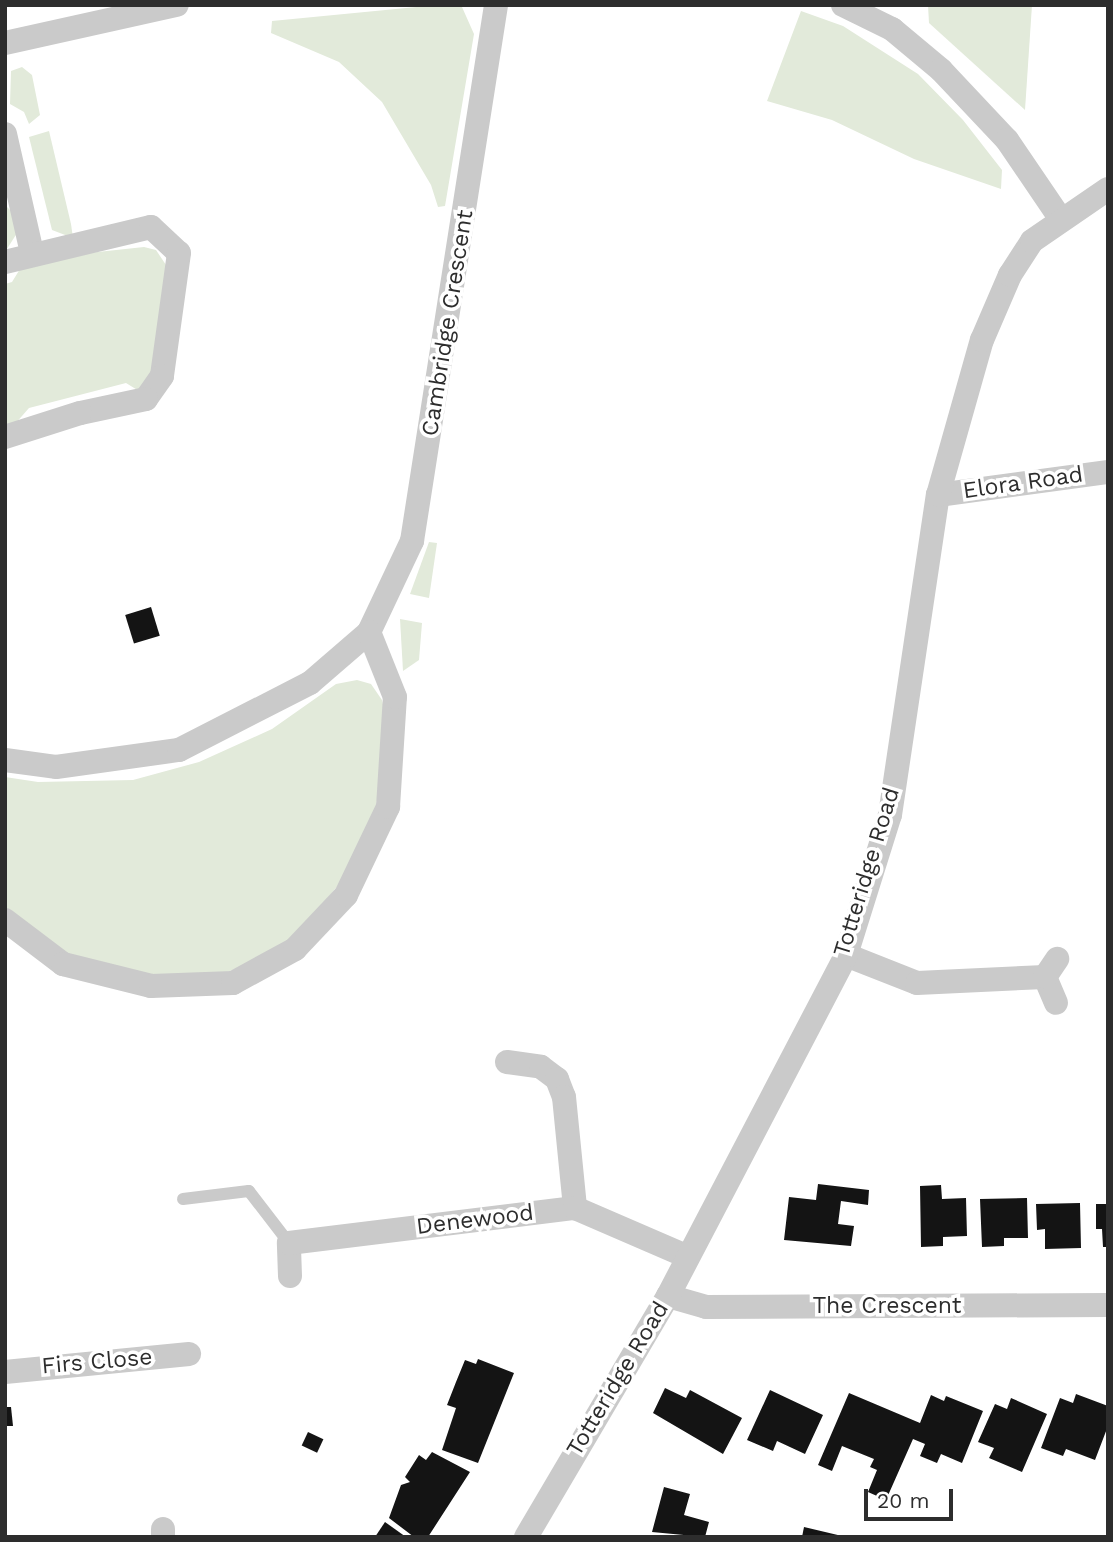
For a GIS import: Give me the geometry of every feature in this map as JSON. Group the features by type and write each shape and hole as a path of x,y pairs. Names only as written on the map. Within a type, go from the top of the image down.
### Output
{"street":[{"path":"5,43 177,5"},
{"name":"Cambridge Crescent","path":"5,760 55,767 178,750 310,683 369,632 412,541 496,5"},
{"path":"843,5 894,17 1007,140 1060,218"},
{"path":"5,134 32,253"},
{"name":"Totteridge Road","path":"526,1537 668,1296 686,1256 846,955 890,815 938,495 963,397 1005,286 1032,240 1060,218 1108,189"},
{"path":"5,262 32,253 151,227 179,253 162,376 146,399 79,413 5,437"},
{"name":"Elora Road","path":"938,495 1108,472"},
{"path":"5,920 63,964 151,986 233,984 295,949 346,895 388,807 395,697 369,632"},
{"path":"846,955 917,983 1051,968 1056,1003"},
{"path":"506,1062 541,1067 557,1079 564,1097 575,1208 686,1256"},
{"name":"Denewood","path":"289,1243 575,1208"},
{"path":"289,1243 290,1276"},
{"name":"The Crescent","path":"668,1296 706,1307 1108,1305"},
{"name":"Firs Close","path":"5,1372 189,1354"}],"lane":[{"path":"183,1199 250,1191 289,1243"}],"green space":[{"path":"437,5 462,7 474,34 445,206 438,207 431,185 382,102 339,62 271,33 272,21"},
{"path":"928,5 1032,5 1025,110 929,23"},
{"path":"801,11 843,26 918,74 963,120 1002,170 1001,189 914,159 832,120 767,101"},
{"path":"22,67 32,75 40,115 29,124 24,112 10,104 11,71"},
{"path":"49,131 73,238 52,230 29,137"},
{"path":"5,205 14,214 19,230 5,252"},
{"path":"144,247 156,250 170,271 162,363 139,391 126,383 29,408 15,424 5,425 5,284 12,282 20,269 79,254"},
{"path":"429,542 437,543 429,598 410,594"},
{"path":"400,619 422,623 419,660 403,671"},
{"path":"357,680 371,684 382,700 390,735 367,850 285,950 193,985 70,958 5,909 5,777 38,782 133,780 199,762 272,729 336,684"}],"building":[{"path":"151,607 160,636 134,644 125,615"},
{"path":"818,1184 869,1190 868,1205 841,1201 838,1224 854,1226 851,1246 784,1240 789,1197 816,1200"},
{"path":"941,1185 942,1199 966,1198 967,1236 943,1237 943,1246 921,1247 920,1186"},
{"path":"1027,1198 1028,1238 1004,1238 1004,1246 982,1247 980,1199"},
{"path":"1080,1203 1081,1248 1045,1249 1045,1229 1037,1230 1036,1204"},
{"path":"1096,1204 1108,1204 1108,1247 1103,1247 1102,1229 1096,1229"},
{"path":"478,1359 514,1373 478,1463 442,1450 456,1408 447,1405 456,1382 465,1360 476,1364"},
{"path":"665,1388 686,1398 690,1390 742,1418 723,1454 653,1413"},
{"path":"770,1390 823,1415 805,1454 777,1441 773,1451 747,1440"},
{"path":"849,1393 920,1423 931,1395 944,1401 946,1396 983,1411 962,1463 941,1454 937,1463 920,1456 925,1444 913,1439 886,1500 868,1492 877,1470 870,1467 874,1459 842,1446 832,1471 818,1465"},
{"path":"1076,1394 1108,1406 1108,1426 1095,1460 1066,1449 1063,1456 1041,1448 1060,1398 1073,1403"},
{"path":"1011,1398 1047,1414 1022,1472 989,1458 994,1448 978,1442 995,1404 1007,1409"},
{"path":"5,1407 11,1407 13,1426 5,1426"},
{"path":"308,1432 323,1439 317,1453 302,1446"},
{"path":"432,1452 470,1472 428,1537 414,1537 389,1518 401,1485 410,1482 405,1477 419,1455 426,1460"},
{"path":"664,1487 690,1494 684,1515 709,1522 705,1537 652,1532"},
{"path":"385,1522 406,1537 375,1537"},
{"path":"804,1527 842,1536 842,1537 802,1537"}]}
